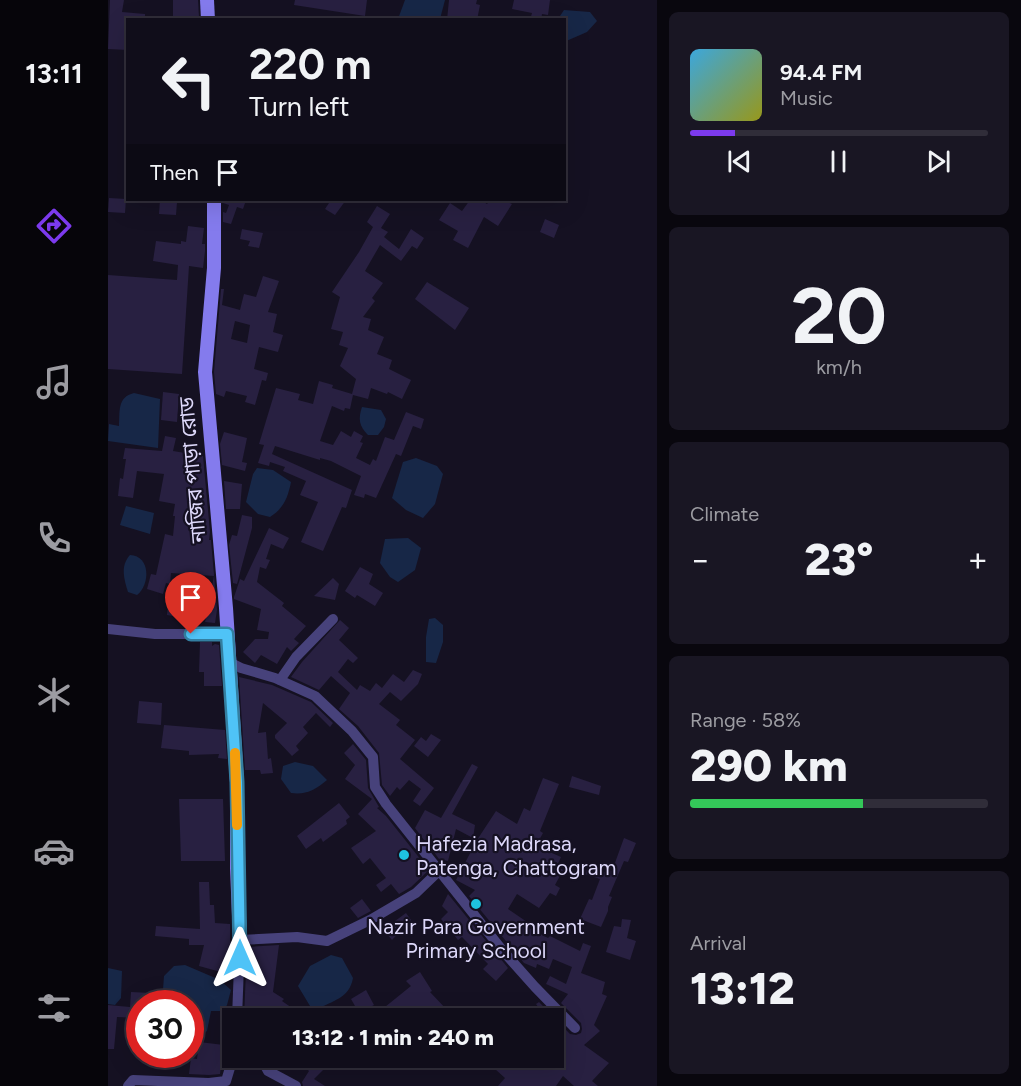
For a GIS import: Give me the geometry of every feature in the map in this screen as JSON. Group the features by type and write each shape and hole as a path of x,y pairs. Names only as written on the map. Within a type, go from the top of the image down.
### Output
{"main road":[{"path":"207,0 208,18"},
{"name":"নাজির পাড়া রোড","path":"214,201 214,249 205,372 237,782 240,940"}],"street":[{"path":"280,680 296,657 333,619"},
{"path":"108,629 155,634 227,634"},
{"path":"229,662 280,680 315,696 352,731 373,757 375,786 386,804 503,951 575,1028"},
{"path":"237,1008 240,940 297,937 327,941 370,920 416,893 440,870"},
{"path":"128,1086 133,1080 217,1084 225,1081 230,1068"},
{"path":"266,1068 296,1086"}],"water":[{"path":"405,0 445,0 440,18 398,18"},
{"path":"564,10 590,12 597,21 587,32 566,41 566,18 559,18"},
{"path":"134,393 160,399 158,448 108,441 109,424 119,426 122,402"},
{"path":"362,407 381,410 386,419 378,435 368,435 363,429 360,419"},
{"path":"416,458 437,466 443,474 435,504 423,518 406,510 392,498 403,462"},
{"path":"257,468 273,470 291,482 285,502 270,517 258,514 246,502 253,474"},
{"path":"126,506 154,513 150,534 120,525"},
{"path":"408,538 421,548 415,570 398,582 390,577 380,563 385,539"},
{"path":"130,555 142,560 145,565 146,578 137,595 128,592 124,577 125,564"},
{"path":"435,618 443,625 443,642 436,663 426,662 429,619"},
{"path":"295,762 313,766 327,780 310,791 291,793 281,779 283,766"},
{"path":"331,955 342,958 353,978 351,985 344,995 320,1008 313,1008 298,986 310,966"},
{"path":"185,965 220,980 231,990 225,1008 222,1008 222,1011 211,1011 207,1031 204,1033 204,990 163,990 164,976 174,966"},
{"path":"108,968 122,971 121,998 115,1005 108,1004"}],"building":[{"path":"110,0 124,0 122,12 145,14 145,18 126,18 126,50 108,49"},
{"path":"173,0 198,0 199,17 173,17"},
{"path":"295,0 367,0 365,16 294,5"},
{"path":"449,0 477,0 476,4 480,5 477,18 447,18"},
{"path":"514,0 550,0 548,15 542,14 541,18 531,18 532,13 512,9"},
{"path":"109,198 126,199 125,213 108,212"},
{"path":"160,201 177,202 176,215 159,214"},
{"path":"223,201 246,201 243,209 237,207 231,224 223,222 223,212 226,213 229,205"},
{"path":"330,201 345,201 335,215 325,209"},
{"path":"469,201 482,201 487,204 489,201 505,201 512,204 498,226 484,217 468,248 453,240 458,231 439,220 450,203 462,211"},
{"path":"377,206 390,214 381,228 388,232 384,237 399,249 411,229 424,238 417,249 412,246 401,261 380,245 365,271 383,283 372,298 375,301 363,317 371,319 368,330 384,337 377,354 392,360 389,369 411,380 402,399 388,392 387,394 371,388 368,399 353,395 350,409 345,408 344,411 332,406 320,441 333,445 341,431 351,437 354,431 363,436 360,442 363,443 356,458 370,465 373,459 376,461 385,437 394,440 406,412 424,419 421,429 413,426 401,456 396,454 376,498 365,494 364,498 354,495 361,476 331,461 320,458 320,460 275,446 272,454 352,490 346,508 342,507 323,551 301,542 318,502 300,495 306,481 283,471 285,467 270,462 269,466 258,463 264,445 259,444 276,388 300,394 298,400 313,404 319,381 352,394 356,379 340,366 348,348 339,345 343,332 331,329 340,297 332,292 373,227 367,222"},
{"path":"545,219 559,225 554,238 540,232"},
{"path":"188,226 204,228 202,244 205,244 205,251 203,268 189,266 182,374 108,369 108,275 177,280 178,265 153,261 156,241 181,244 181,241 186,242"},
{"path":"242,229 263,233 259,248 248,246 250,241 240,239"},
{"path":"263,276 279,281 268,312 277,314 273,332 283,335 278,352 259,347 254,369 268,373 266,381 262,380 255,405 245,402 247,396 226,391 224,397 216,394 214,372 221,289 224,289 222,305 240,310 244,294 256,297","holes":["235,321 250,325 247,343 231,339"]},
{"path":"427,282 469,308 455,330 415,299"},
{"path":"163,392 179,394 177,422 161,420"},
{"path":"224,432 247,438 242,462 247,463 245,471 222,465 220,444"},
{"path":"165,436 176,438 173,451 203,456 209,540 211,540 217,610 215,623 205,622 214,576 171,573 170,584 166,583 163,594 147,589 151,574 156,575 165,534 173,536 175,504 159,501 164,474 137,471 133,498 118,496 120,478 123,479 126,459 123,459 125,448 162,451"},
{"path":"224,481 242,484 240,509 226,509"},
{"path":"242,515 252,517 252,528 237,584 233,583 229,545 232,535 237,536"},
{"path":"269,528 289,538 283,549 271,544 266,559 270,560 266,569 260,567 257,582 284,603 282,606 306,626 294,639 299,643 291,651 287,647 277,664 261,655 255,663 243,652 255,639 268,639 269,632 257,630 261,609 234,599 240,579 244,581"},
{"path":"360,567 373,574 369,584 383,593 375,606 345,591"},
{"path":"333,578 339,584 335,600 314,596"},
{"path":"168,603 186,605 184,618 167,615"},
{"path":"340,620 349,628 339,640 358,658 353,663 348,659 338,672 357,690 360,685 370,691 376,683 382,688 393,674 404,682 413,670 422,674 418,684 401,701 390,692 379,704 400,720 396,725 415,740 400,759 434,788 420,806 413,801 421,789 409,780 400,790 397,787 390,796 382,785 379,753 358,726 339,709 350,693 331,676 319,690 291,677"},
{"path":"200,642 212,642 212,646 219,645 222,686 204,686 204,672 199,672"},
{"path":"239,677 272,685 311,702 333,723 330,727 316,713 303,727 308,733 296,746 299,750 292,756 275,738 275,735 287,723 263,703 258,733 266,732 268,759 271,758 273,773 261,774 260,770 245,770"},
{"path":"139,701 162,703 161,725 137,723"},
{"path":"164,725 225,730 227,759 218,758 219,754 189,755 189,751 161,748"},
{"path":"431,734 441,740 428,757 414,746 421,737 426,741"},
{"path":"353,744 366,760 368,788 379,807 377,808 429,870 411,887 399,894 391,884 381,892 376,885 386,878 370,858 363,864 351,848 376,831 358,814 372,799 345,779 355,765 344,753"},
{"path":"472,764 478,767 452,814 475,825 473,838 456,829 448,861 439,859 434,852 435,846 424,840 415,828 425,810 441,818"},
{"path":"572,776 601,786 599,795 569,787"},
{"path":"543,778 559,784 540,831 543,833 536,846 561,857 557,866 563,870 555,885 560,888 556,896 550,893 539,908 517,894 508,909 530,924 527,927 548,938 550,936 580,951 583,943 591,946 581,973 605,982 602,994 607,996 594,1025 600,1031 584,1045 609,1063 592,1081 598,1086 574,1086 563,1076 556,1086 498,1086 505,1078 496,1068 564,1068 564,1037 566,1034 564,1028 570,1034 576,1035 581,1033 582,1029 581,1023 561,1003 568,994 546,984 550,976 566,984 572,967 553,959 549,969 537,964 536,968 524,963 469,896 475,890 456,880 477,840 496,811 517,824 524,808 530,811"},
{"path":"179,799 223,799 225,861 181,861"},
{"path":"339,803 350,817 346,820 347,824 323,842 321,838 306,849 297,836"},
{"path":"624,838 636,843 628,862 624,861 609,896 612,897 601,927 580,919 589,899 592,900 600,879 585,874 588,867 607,873 608,870 612,871"},
{"path":"199,882 209,882 210,905 214,905 215,923 230,924 231,972 228,974 199,966 204,945 189,945 189,939 155,936 156,926 200,929"},
{"path":"448,894 508,968 496,981 483,969 488,964 462,937 458,940 441,919 448,912 442,906"},
{"path":"362,899 371,911 358,918 350,908"},
{"path":"406,913 411,920 392,940 386,933 395,921"},
{"path":"622,919 631,920 627,938 636,941 630,960 606,952 614,926 621,927"},
{"path":"279,945 273,992 292,1008 244,1008 247,947"},
{"path":"420,972 432,991 430,992 445,1008 386,1008 411,986 406,981"},
{"path":"366,990 374,1005 368,1008 356,1008 351,999"},
{"path":"539,1002 545,1008 539,1008 536,1004"},
{"path":"108,1005 126,1007 126,1017 117,1017 114,1049 108,1049"},
{"path":"204,1043 222,1045 220,1074 189,1074 190,1068 204,1068"},
{"path":"306,1068 325,1068 314,1079 325,1086 303,1086 302,1082 309,1071"}],"slow traffic":[{"path":"235,753 237,825"}],"place":[{"name":"Hafezia Madrasa, Patenga, Chattogram","path":"404,855"},
{"name":"Nazir Para Government Primary School","path":"476,904"}],"route":[{"path":"191,634 227,634 237,782 240,958"}]}
